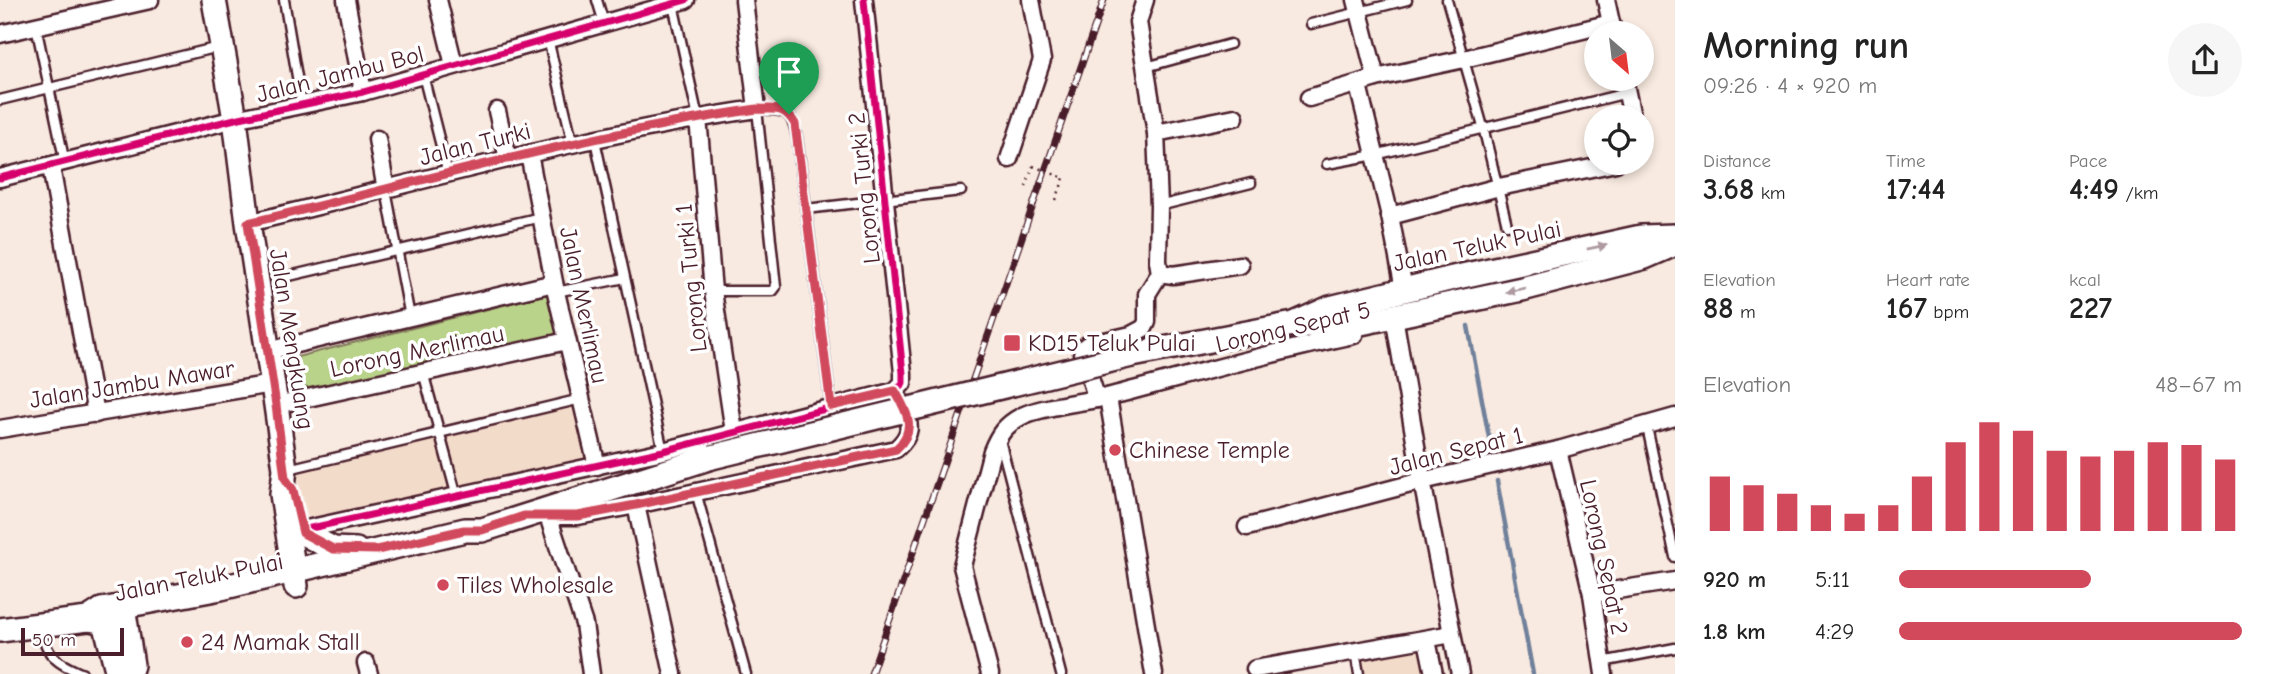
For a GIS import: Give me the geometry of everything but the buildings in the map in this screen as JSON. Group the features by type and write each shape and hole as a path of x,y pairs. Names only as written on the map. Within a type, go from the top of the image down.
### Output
{"main road":[{"name":"Jalan Mengkuang","path":"214,0 235,120 285,474 293,490 302,577"},
{"name":"Jalan Teluk Pulai","path":"0,631 108,615 221,603 377,550 464,530 482,530 712,457 1132,355 1294,324 1329,309 1404,289 1641,237 1675,236"},
{"name":"Jalan Teluk Pulai","path":"1294,324 1337,328 1395,321 1645,257 1675,244"},
{"path":"1453,278 1481,277 1552,263 1569,268 1569,277"},
{"name":"Jalan Teluk Pulai","path":"108,615 221,588 302,577 468,543 482,530"},
{"path":"221,588 267,571 281,560 298,534 333,549 377,550"},
{"path":"108,615 116,666 121,674"},
{"path":"108,615 132,665 129,674"}],"street":[{"path":"0,34 150,0"},
{"path":"346,0 363,92"},
{"path":"438,0 454,65"},
{"path":"744,0 757,109"},
{"name":"Lorong Turki 2","path":"864,0 903,373 903,383 895,391"},
{"path":"1009,159 1042,60 1031,0"},
{"path":"1145,0 1138,22 1156,133 1160,273 1147,294 1147,322 1144,328 1131,335 1087,345 1082,354 1102,398 1154,674"},
{"path":"1606,0 1610,21"},
{"name":"Jalan Jambu Bol","path":"0,178 235,120 363,92 679,2"},
{"path":"1358,6 1376,78"},
{"path":"1309,98 1376,78 1584,34"},
{"path":"1357,85 1390,216 1404,289"},
{"name":"Jalan Turki","path":"248,223 573,144 698,118 757,109"},
{"path":"497,111 508,159"},
{"path":"1156,133 1234,117"},
{"name":"Lorong Turki 1","path":"698,118 713,291 734,432"},
{"path":"377,139 386,190"},
{"name":"Jalan Merlimau","path":"529,154 555,288 597,466"},
{"path":"58,165 96,414"},
{"path":"1390,216 1499,187 1584,170"},
{"path":"1160,273 1173,275 1240,265"},
{"name":"Lorong Merlimau","path":"267,351 411,317 555,288"},
{"path":"1395,321 1422,481 1460,674"},
{"name":"Lorong Sepat 5","path":"999,434 1005,426 1026,414 1102,398 1395,321"},
{"name":"Lorong Merlimau","path":"274,394 424,372 567,341"},
{"path":"298,534 663,451 895,391 910,428 906,440 896,449 578,516 524,516"},
{"name":"Jalan Jambu Mawar","path":"0,429 96,414 274,394"},
{"name":"Jalan Sepat 1","path":"1247,527 1422,481 1558,450 1675,417"},
{"path":"990,674 962,566 992,451 999,434"},
{"name":"Lorong Sepat 2","path":"1558,450 1592,594 1603,668"},
{"path":"636,505 673,674"},
{"path":"548,516 584,624 591,674"},
{"path":"1592,594 1675,581"},
{"path":"1255,669 1452,635"},
{"path":"1427,640 1434,674"}],"lane":[{"path":"284,0 302,106"},
{"path":"597,0 604,23"},
{"path":"1311,24 1358,6 1407,0"},
{"path":"1447,0 1507,225"},
{"path":"679,2 698,118"},
{"path":"36,26 49,88 58,165"},
{"path":"548,39 573,144"},
{"path":"1146,67 1230,44"},
{"path":"0,100 222,46"},
{"path":"423,74 448,174"},
{"path":"1327,164 1483,127 1608,91"},
{"path":"713,291 773,291 776,287 757,109 783,110 795,124 831,406"},
{"path":"595,140 663,451"},
{"path":"1159,206 1251,183"},
{"path":"386,190 411,317"},
{"path":"806,209 961,191"},
{"path":"289,276 541,217"},
{"path":"555,288 625,278"},
{"path":"424,372 457,497"},
{"path":"285,474 439,431 581,398"},
{"path":"1647,427 1675,557"},
{"path":"999,434 1060,674"},
{"path":"696,492 746,674"},
{"path":"1664,505 1675,502"},
{"path":"40,625 48,653 83,674"},
{"path":"1603,668 1675,648"},
{"path":"1355,652 1359,674"}],"path":[{"path":"1026,187 1033,166 1064,178 1056,200"}],"shaded area":[{"path":"576,404 592,462 310,523 296,471"},
{"path":"1422,645 1429,674 1363,674 1360,658"}],"green space":[{"path":"556,292 569,336 306,397 297,357"}],"waterway":[{"path":"1468,326 1492,453"},
{"path":"1497,481 1533,674"}],"railway":[{"path":"871,674 1104,0"}],"cycle path":[{"path":"0,178 235,119 363,92 686,0"},
{"path":"303,533 302,530 663,451 895,391 903,383 903,373 864,0"}],"place":[{"name":"KD15 Teluk Pulai","path":"1012,343"},
{"name":"Chinese Temple","path":"1115,450"},
{"name":"Tiles Wholesale","path":"443,585"},
{"name":"24 Mamak Stall","path":"187,642"}],"route":[{"path":"757,109 783,110 789,114 795,124 831,406 895,391 910,428 906,440 896,449 636,505 578,516 524,516 482,530 464,530 377,550 333,549 303,533 293,490 285,478 248,223 508,159 698,118 757,109"}]}
